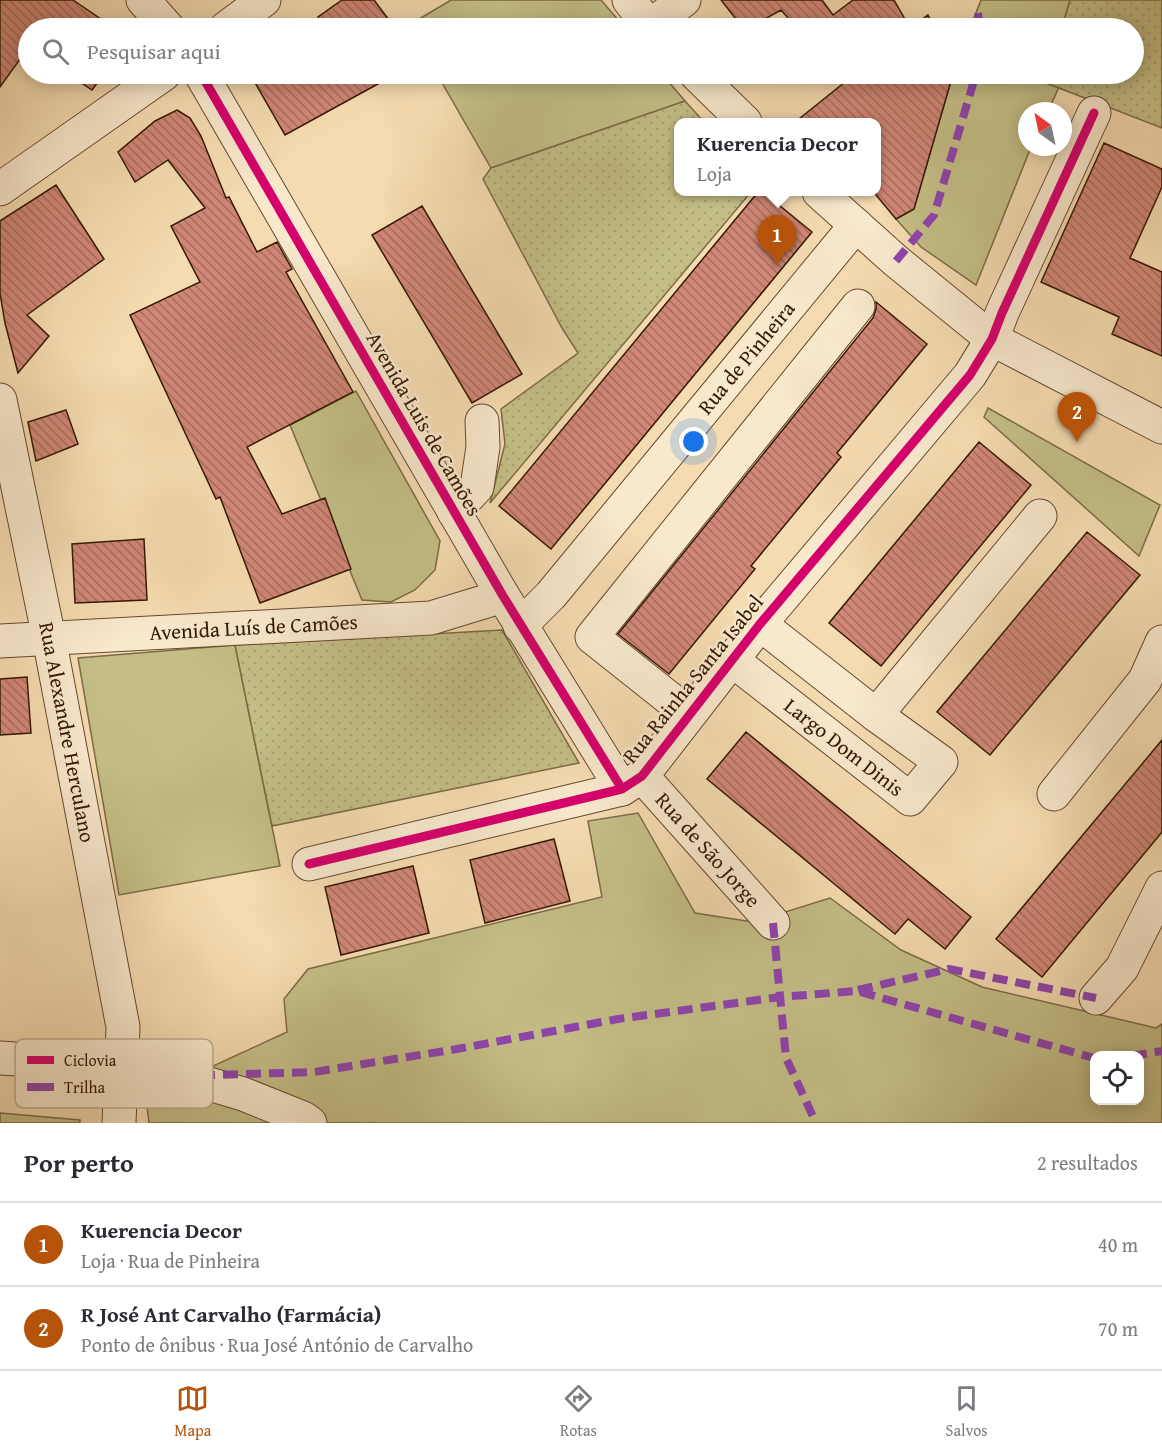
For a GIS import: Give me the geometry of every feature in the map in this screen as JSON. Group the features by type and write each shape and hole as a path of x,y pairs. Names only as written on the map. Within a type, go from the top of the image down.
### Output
{"street":[{"path":"143,0 159,18"},
{"path":"240,18 264,0"},
{"path":"629,0 642,18"},
{"path":"662,18 684,0"},
{"path":"0,189 150,84"},
{"name":"Avenida Luis de Camões","path":"207,84 520,626 632,782"},
{"path":"706,84 740,118"},
{"name":"Rua Rainha Santa Isabel","path":"309,864 632,782 760,624 970,375 992,339 1094,113"},
{"path":"823,196 896,261 992,339 1162,427"},
{"name":"Rua de Pinheira","path":"520,626 551,595 856,225"},
{"path":"689,714 592,637 858,306"},
{"name":"Rua Alexandre Herculano","path":"0,400 49,638 123,1027 122,1039"},
{"path":"454,512 477,487 483,447 482,421"},
{"path":"876,715 1040,516"},
{"name":"Avenida Luís de Camões","path":"0,641 431,618 502,596"},
{"name":"Largo Dom Dinis","path":"732,660 910,799 941,762 876,715 760,624"},
{"path":"1054,794 1145,680 1162,642"},
{"name":"Rua de São Jorge","path":"632,782 773,923"},
{"path":"1096,998 1122,968 1162,888"},
{"path":"0,1058 15,1059"},
{"path":"213,1085 243,1094 303,1118 310,1123"},
{"name":"Rua Alexandre Herculano","path":"119,1123 120,1108"}],"shaded area":[{"path":"451,0 601,0 616,18 421,18"},
{"path":"981,0 1070,0 1065,18 974,18"},
{"path":"1070,0 1162,0 1162,128 1049,84 1144,84 1144,18 1065,18"},
{"path":"443,84 671,84 685,101 491,168"},
{"path":"950,84 1050,84 1059,87 1052,102 1018,102 1018,156 1027,156 976,285 921,247 896,219 914,209"},
{"path":"685,101 700,118 674,118 674,196 748,196 490,503 505,444 501,409 578,353 562,328 483,179 491,168"},
{"path":"356,391 440,541 435,570 415,590 391,602 362,600 290,425"},
{"path":"988,408 1160,505 1139,556 984,417"},
{"path":"502,630 579,763 272,826 235,645"},
{"path":"235,645 280,866 119,895 78,658"},
{"path":"638,813 695,913 753,922 830,898 901,950 982,987 1156,1028 1162,1024 1162,1123 149,1123 147,1108 213,1108 213,1066 287,1032 284,999 308,969 602,897 588,821"},
{"path":"0,1113 80,1120 80,1123 0,1123"}],"building":[{"path":"0,0 73,0 99,18 18,18 18,62 0,87"},
{"path":"342,0 374,0 388,18 319,18"},
{"path":"721,0 822,0 833,15 853,0 894,0 904,18 788,18 781,10 767,18 735,18"},
{"path":"83,84 96,84 92,90"},
{"path":"256,84 378,84 285,135"},
{"path":"843,84 950,84 914,209 896,219 877,196 881,196 881,118 800,118"},
{"path":"177,110 190,118 201,136 226,198 229,197 257,252 277,242 292,269 286,272 353,392 247,447 282,514 325,498 351,569 260,603 220,497 216,499 130,315 200,282 171,226 205,208 168,160 135,182 118,152 155,121"},
{"path":"1104,143 1162,169 1162,187 1130,258 1162,272 1162,356 1112,334 1119,317 1041,282"},
{"path":"56,185 104,259 27,315 49,336 18,373 0,293 0,221"},
{"path":"755,196 768,196 812,232 551,549 499,506"},
{"path":"422,206 522,374 472,403 372,235"},
{"path":"876,302 927,344 837,453 841,457 751,566 755,569 669,674 618,634 873,318"},
{"path":"66,410 78,444 36,461 28,422"},
{"path":"979,442 1031,485 881,666 829,623"},
{"path":"1087,532 1140,575 990,755 937,712"},
{"path":"144,539 147,600 75,603 72,544"},
{"path":"27,677 31,733 0,735 0,679"},
{"path":"746,732 971,917 945,949 908,919 895,934 707,779"},
{"path":"1162,740 1162,832 1042,977 996,939"},
{"path":"554,839 570,901 485,923 470,860"},
{"path":"413,866 429,933 341,955 325,887"}],"marked path":[{"path":"978,13 979,18"},
{"path":"896,261 934,215 973,84"},
{"path":"773,923 786,1058 816,1123"},
{"path":"858,990 949,969 1096,998"},
{"path":"213,1075 314,1072 457,1049 618,1019 780,997 857,991 1090,1057"},
{"path":"1144,1054 1162,1051"}],"cycle path":[{"path":"207,84 503,596 622,789"},
{"path":"309,864 622,789 642,776 760,624 970,375 992,339 1094,113"}],"place":[{"name":"Kuerencia Decor","path":"777,265"},
{"name":"R José Ant Carvalho (Farmácia)","path":"1077,442"}]}
